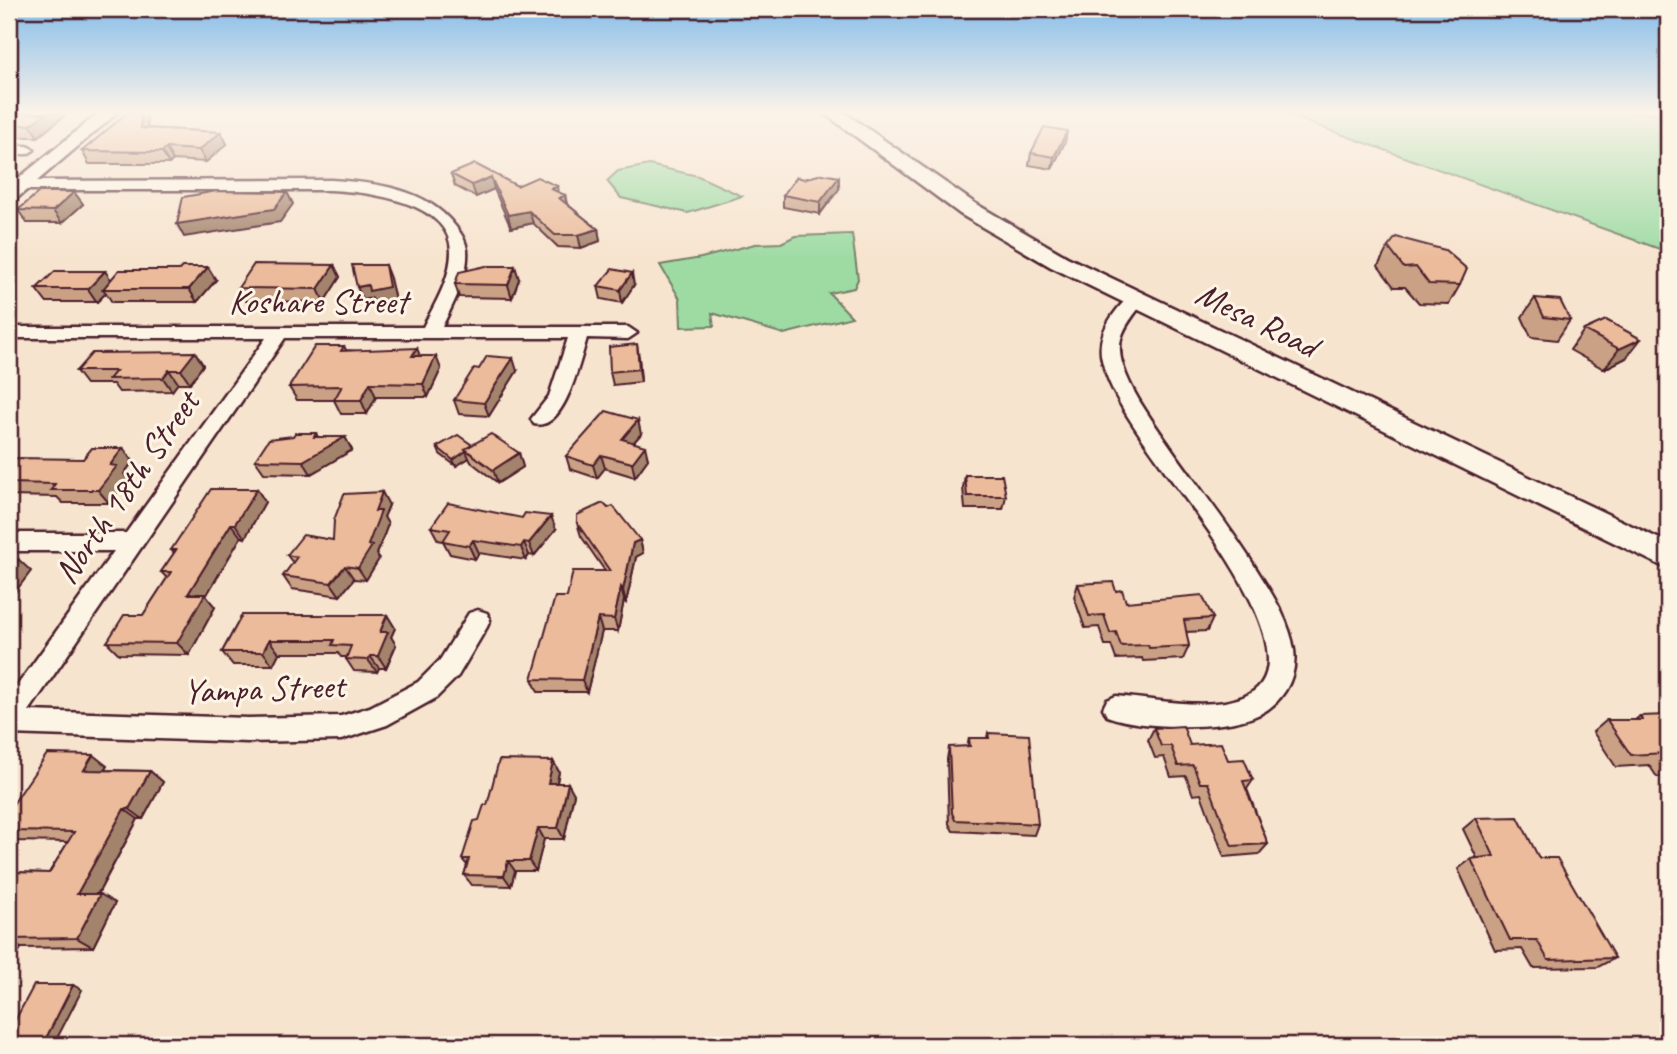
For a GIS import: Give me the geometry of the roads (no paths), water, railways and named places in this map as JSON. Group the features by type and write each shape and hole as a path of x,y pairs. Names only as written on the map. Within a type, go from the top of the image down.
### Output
{"main road":[{"name":"Mesa Road","path":"903,162 988,222 1059,262 1668,557"}],"street":[{"path":"13,189 47,162"},
{"path":"13,189 331,185 372,189 408,198 437,213 448,225 459,248 451,288 430,332"},
{"path":"1116,708 1211,713 1244,709 1268,697 1278,681 1282,659 1279,637 1265,603 1233,551 1133,406 1116,373 1110,347 1111,332 1120,317 1136,300"},
{"name":"Koshare Street","path":"9,331 628,333"},
{"name":"North 18th Street","path":"11,726 132,542 280,332"},
{"path":"541,419 558,398 579,333"},
{"path":"9,542 132,542"},
{"name":"Yampa Street","path":"11,726 248,730 341,728 377,716 427,690 449,668 478,620"}]}
